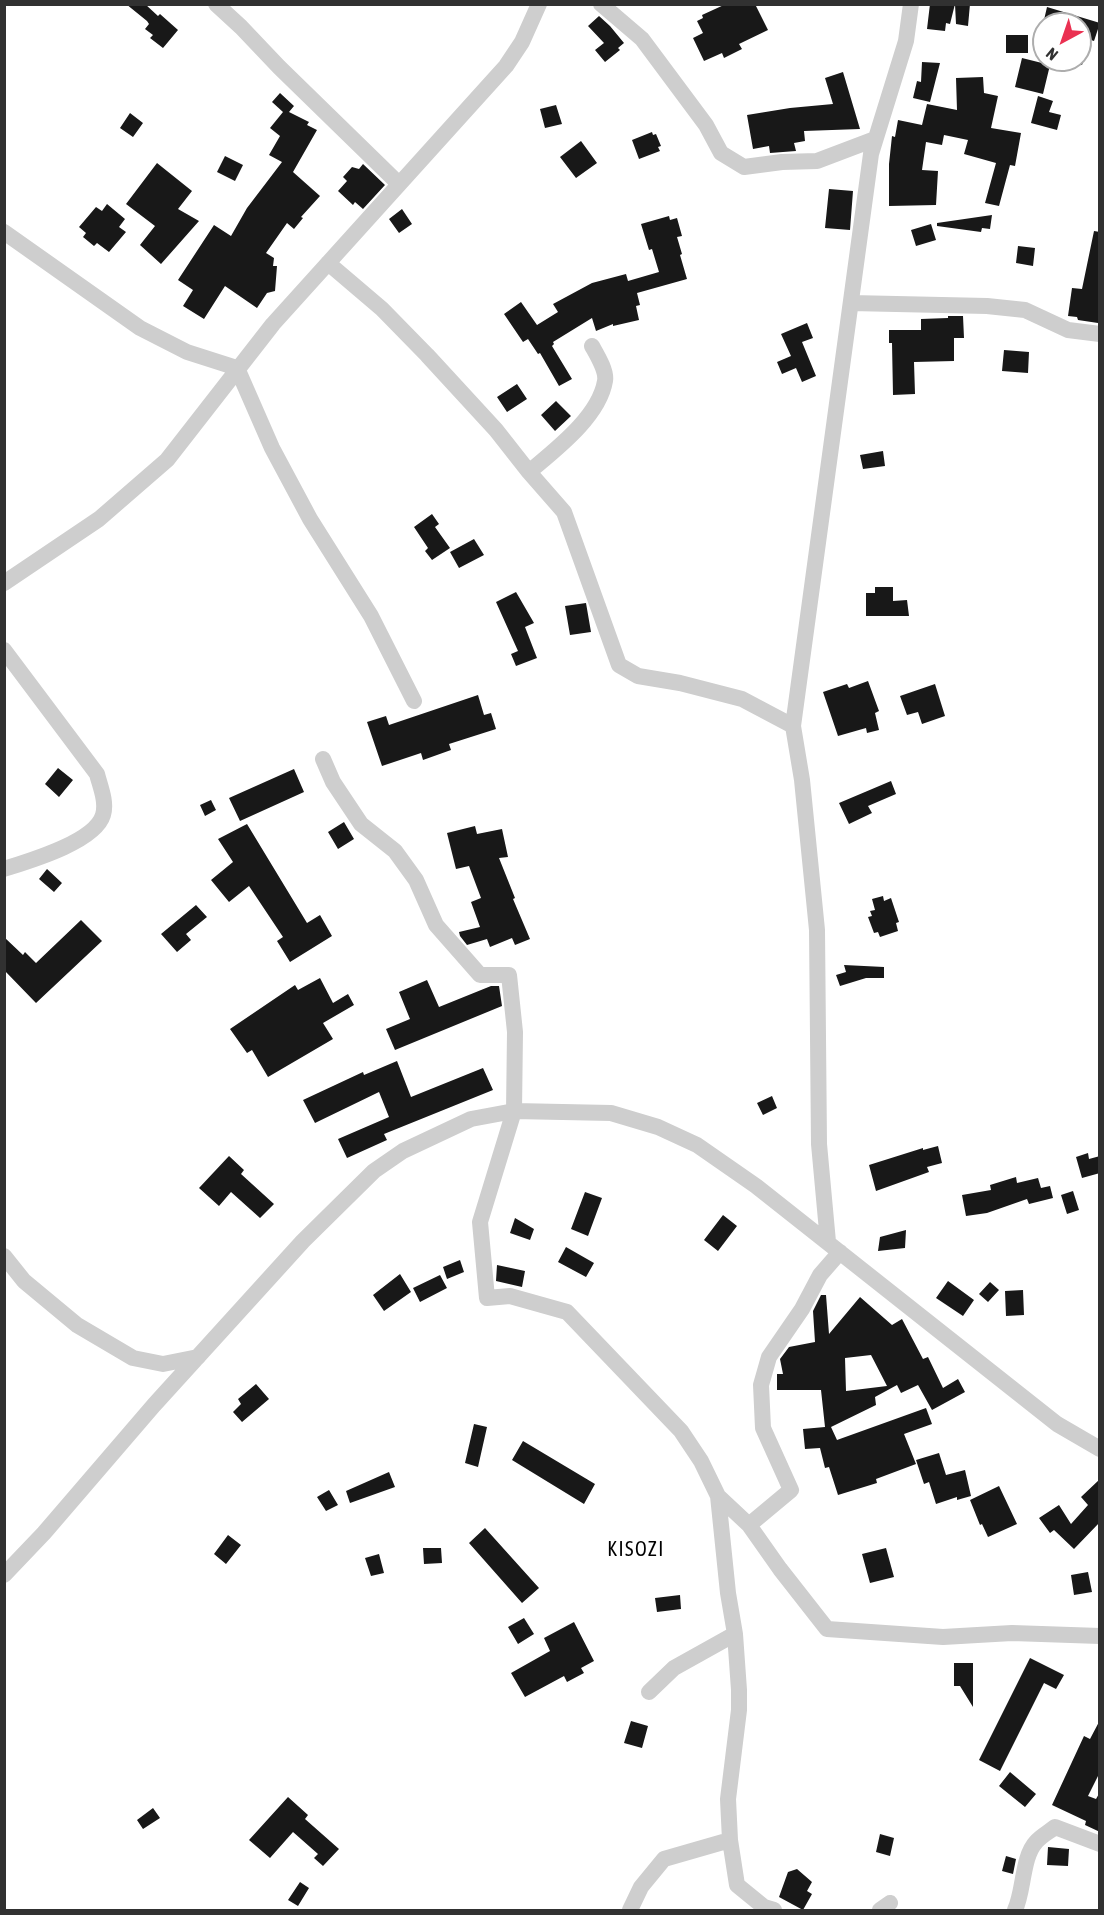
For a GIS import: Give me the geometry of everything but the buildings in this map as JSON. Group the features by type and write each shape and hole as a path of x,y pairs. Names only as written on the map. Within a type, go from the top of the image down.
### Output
{"street":[{"path":"216,4 399,184"},
{"path":"4,583 99,519 167,460 273,324 506,66 522,42 540,4"},
{"path":"601,4 642,39 706,125 721,153 744,167 782,162 817,161 875,139"},
{"path":"749,1525 791,1490 763,1428 761,1385 769,1357 802,1309 834,1247 819,1144 817,930 802,780 794,726 850,303 875,139 906,41 911,4"},
{"path":"4,232 140,328 187,352 237,368 277,458 310,519 371,616 414,701"},
{"path":"328,263 382,309 427,355 496,430 564,512 619,664 638,676 680,683 742,699 794,726"},
{"path":"850,303 987,306 1025,310 1068,330 1100,334"},
{"path":"529,472 567,439 594,408 606,379 592,346"},
{"path":"4,650 97,774 104,814 98,825 74,843 42,857 4,869"},
{"path":"323,759 333,782 361,824 394,851 416,880 436,925 480,975 509,975 515,1032 514,1111 480,1222 487,1298 510,1296 567,1312 681,1431 701,1461 718,1496 728,1593 735,1634 739,1710 728,1799 730,1840 737,1885 764,1907 774,1911"},
{"path":"4,1575 303,1241 374,1171 403,1151 471,1119 514,1111 610,1113 657,1127 706,1151 756,1186 1057,1424 1100,1449"},
{"path":"4,1256 24,1281 77,1325 133,1358 163,1364 198,1357"},
{"path":"718,1496 749,1525 827,1629 943,1637 1012,1633 1100,1636"},
{"path":"649,1692 674,1668 735,1634"},
{"path":"1015,1911 1019,1903 1027,1861 1034,1844 1055,1827 1100,1844"},
{"path":"630,1911 641,1887 664,1859 730,1840"}],"district":[{"name":"KISOZI","path":"636,1550"}]}
